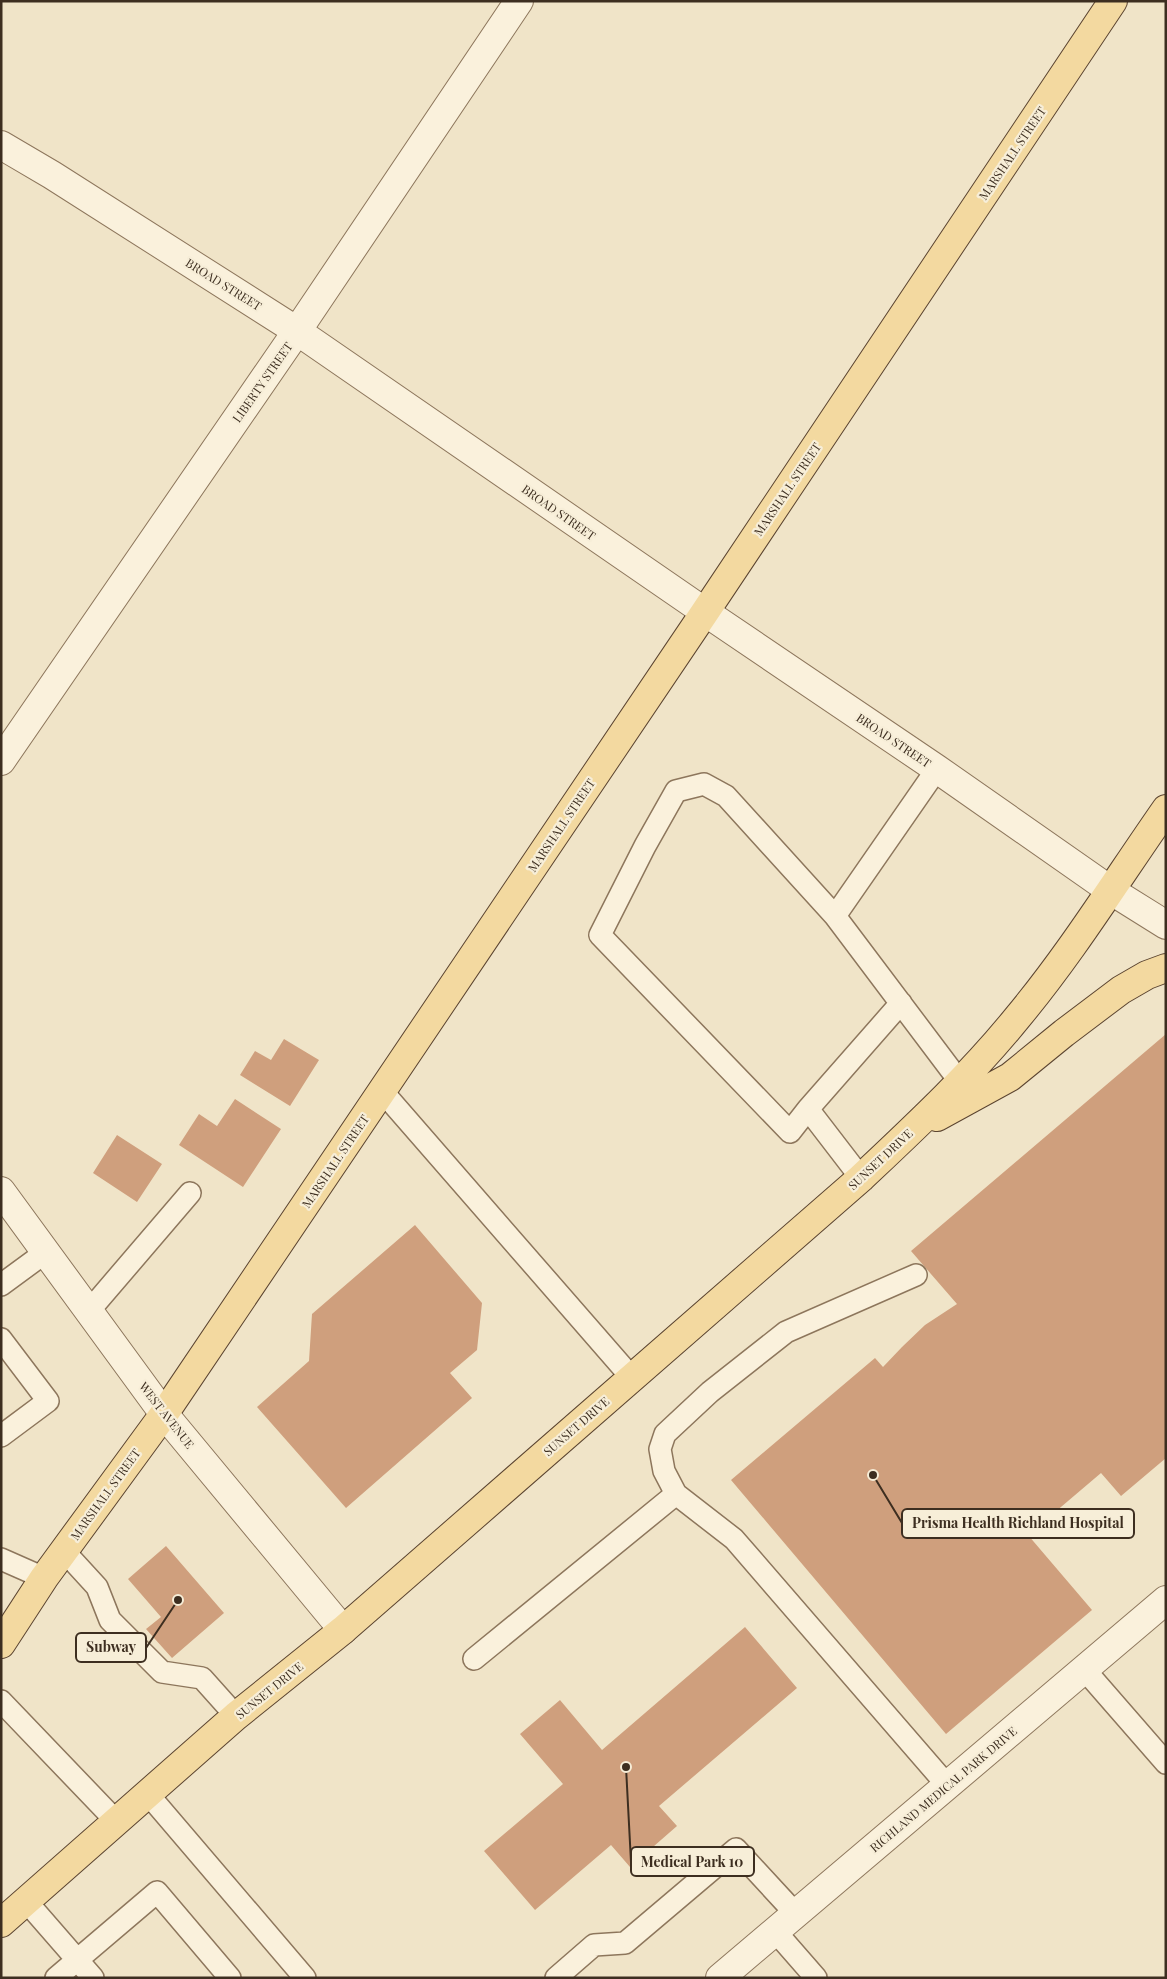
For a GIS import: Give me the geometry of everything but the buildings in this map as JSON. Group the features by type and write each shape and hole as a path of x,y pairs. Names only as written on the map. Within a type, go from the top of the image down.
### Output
{"main road":[{"name":"MARSHALL STREET","path":"1,1644 44,1578 164,1414 1114,1"},
{"name":"SUNSET DRIVE","path":"1,1923 236,1716 343,1630 861,1178 909,1133 960,1082 1016,1019 1063,960 1166,808"},
{"path":"909,1133 1010,1077 1121,990 1147,975 1166,968"}],"street":[{"name":"LIBERTY STREET","path":"1,761 297,331 519,1"},
{"name":"BROAD STREET","path":"1,145 52,175 297,331 705,612 938,769 1110,890"},
{"path":"1110,890 1166,925"},
{"name":"WEST AVENUE","path":"1,1191 164,1414 343,1630"},
{"name":"RICHLAND MEDICAL PARK DRIVE","path":"720,1978 1166,1600"}],"lane":[{"path":"835,916 938,769"},
{"path":"901,1004 790,1132 600,935 645,846 676,791 704,784 726,796 835,916 960,1082"},
{"path":"382,1092 632,1378"},
{"path":"808,1109 861,1178"},
{"path":"89,1311 190,1193"},
{"path":"1,1285 46,1252"},
{"path":"916,1275 786,1332 710,1392 665,1434 660,1449 664,1471 676,1494 734,1539 947,1785"},
{"path":"1,1339 48,1401 1,1436"},
{"path":"474,1660 676,1494"},
{"path":"64,1551 98,1587 110,1620 162,1672 202,1678 236,1716"},
{"path":"1,1559 44,1578"},
{"path":"1084,1669 1166,1763"},
{"path":"1,1701 116,1821"},
{"path":"147,1793 305,1978"},
{"path":"556,1978 594,1945 625,1943 736,1849 785,1922 816,1978"},
{"path":"56,1978 157,1892 230,1978"},
{"path":"26,1901 92,1978"}],"place":[{"name":"Prisma Health Richland Hospital","path":"873,1475"},
{"name":"Subway","path":"178,1600"},
{"name":"Medical Park 10","path":"626,1767"}]}
